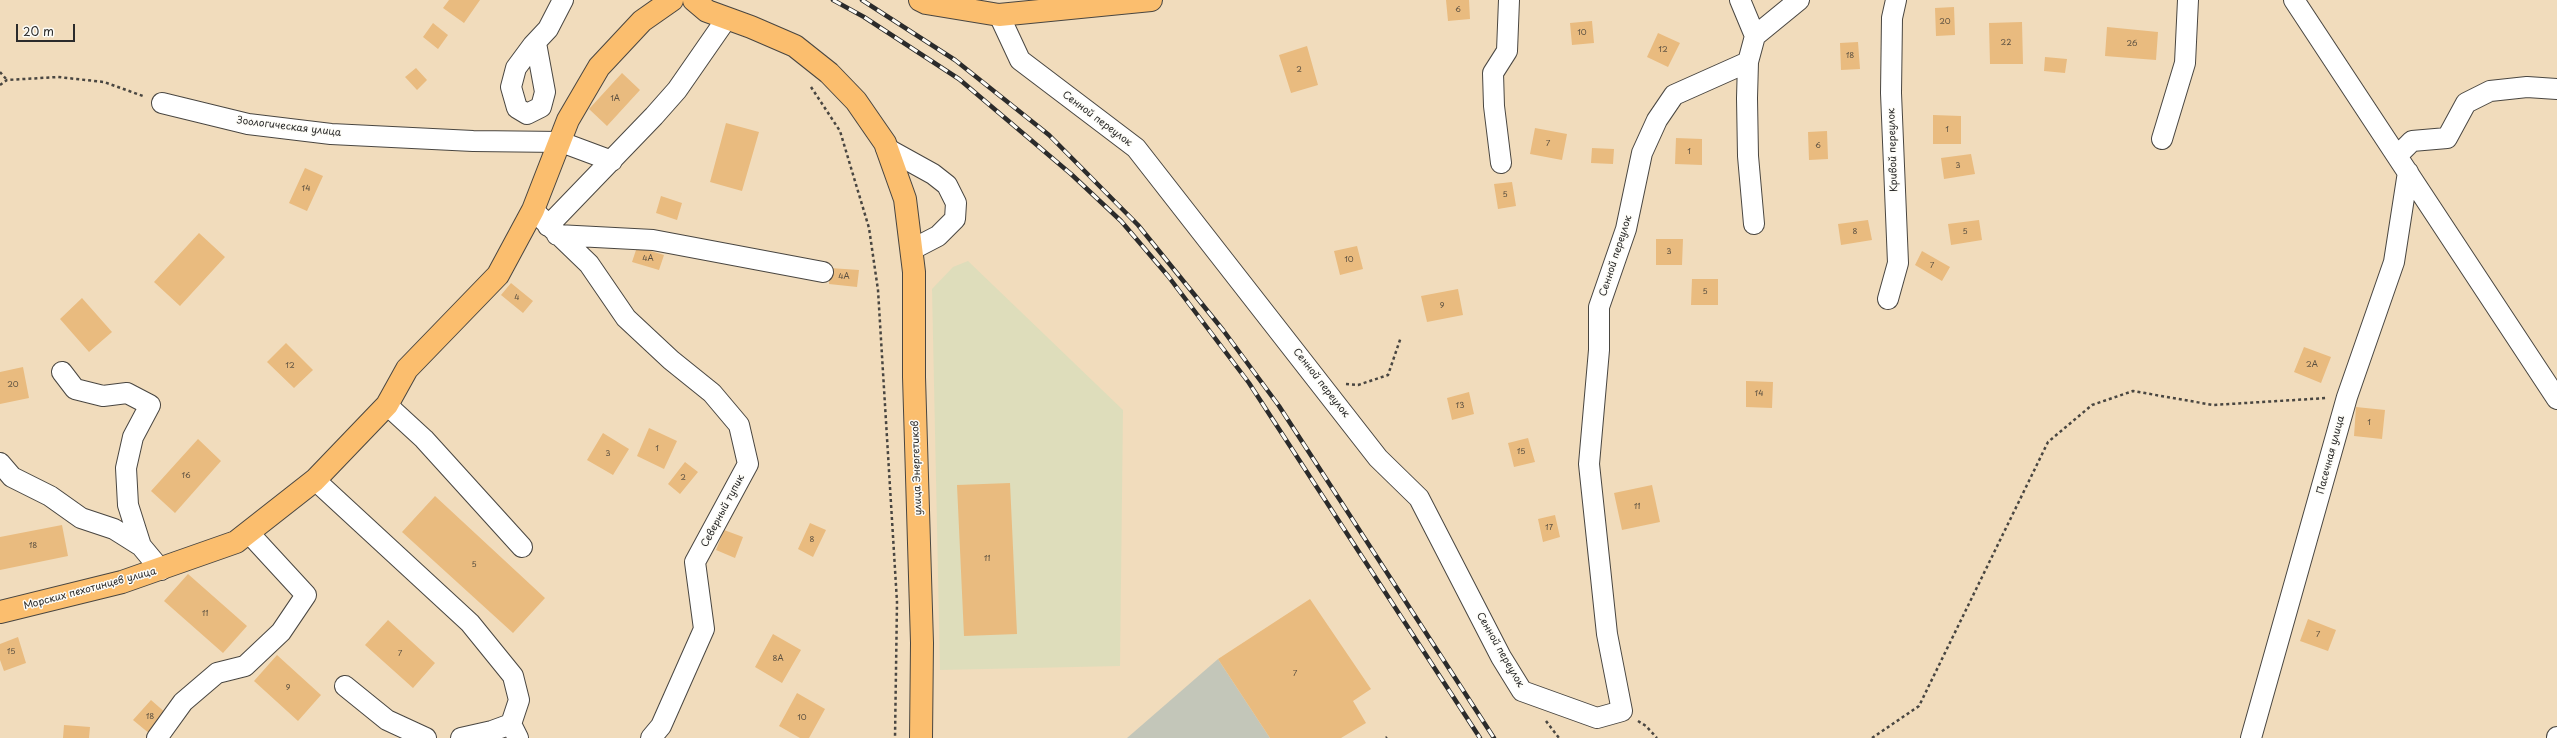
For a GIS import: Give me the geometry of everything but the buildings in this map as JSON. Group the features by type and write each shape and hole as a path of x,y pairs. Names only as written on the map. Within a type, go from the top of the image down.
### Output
{"main road":[{"name":"Морских пехотинцев улица","path":"0,612 161,570 236,542 314,480 387,405 407,369 498,275 533,210 561,142 568,120 599,67 642,21 672,0"},
{"name":"улица Энергетиков","path":"694,0 707,11 795,46 814,60 856,101 886,148 906,199 911,250 922,643 921,738"},
{"path":"920,0 926,3 999,15 1151,0"}],"street":[{"path":"536,43 548,29 564,0"},
{"path":"1501,163 1494,106 1493,73 1507,51 1509,0"},
{"path":"1740,0 1755,36"},
{"path":"1754,224 1748,156 1748,62 1755,36 1799,0"},
{"name":"Кривой переулок","path":"1888,299 1898,263 1891,93 1892,18 1896,0"},
{"path":"2162,139 2185,63 2188,0"},
{"path":"2294,0 2557,399"},
{"name":"Сенной переулок","path":"999,15 1020,60 1136,148 1320,381 1378,458 1419,498 1502,657 1522,691 1596,718 1622,711 1607,634 1589,464 1599,350 1599,307 1626,229 1642,153 1657,120 1674,95 1748,62"},
{"path":"553,231 612,161 677,90 727,18"},
{"path":"2403,164 2412,141 2447,138 2466,104 2490,91 2526,88 2557,89"},
{"name":"Зоологическая улица","path":"162,104 248,124 331,134 473,141 561,142 612,161"},
{"path":"886,148 942,181 946,185 956,203 955,219 938,236 911,250"},
{"name":"Пасечная улица","path":"2251,738 2347,397 2394,262 2403,164"},
{"name":"Северный тупик","path":"533,210 553,231 589,264 626,318 671,360 712,392 739,425 748,464 695,562 704,629 662,726 651,738"},
{"path":"553,231 653,240 822,272"},
{"path":"62,372 75,389 103,396 127,393 150,405 133,436 126,468 128,505 141,546"},
{"path":"387,405 424,439 522,548"},
{"path":"4,474 50,496 81,518 114,529 141,546 161,570"},
{"path":"314,480 470,623 513,676 519,700 514,731 492,731 461,738"},
{"path":"157,738 184,702 217,673 245,666 280,632 306,595 248,532"},
{"path":"345,686 387,720 426,738"}],"path":[{"path":"0,72 7,80"},
{"path":"0,85 7,80 58,77 104,82 162,104"},
{"path":"806,82 817,93 840,131 869,228 878,290 897,602 895,738"},
{"path":"1320,381 1358,385 1388,375 1401,337"},
{"path":"1872,738 1919,706 2048,442 2092,405 2133,391 2214,405 2347,397"},
{"path":"1622,711 1646,726 1657,738"}],"shaded area":[{"path":"968,261 1123,410 1120,666 940,670 932,289 953,267"},
{"path":"1218,659 1270,738 1127,738"}],"railway":[{"path":"833,0 864,17 959,79 1071,174 1121,221 1168,276 1249,383 1480,738"},
{"path":"862,0 955,60 1049,135 1138,225 1223,330 1279,406 1494,738"}]}
